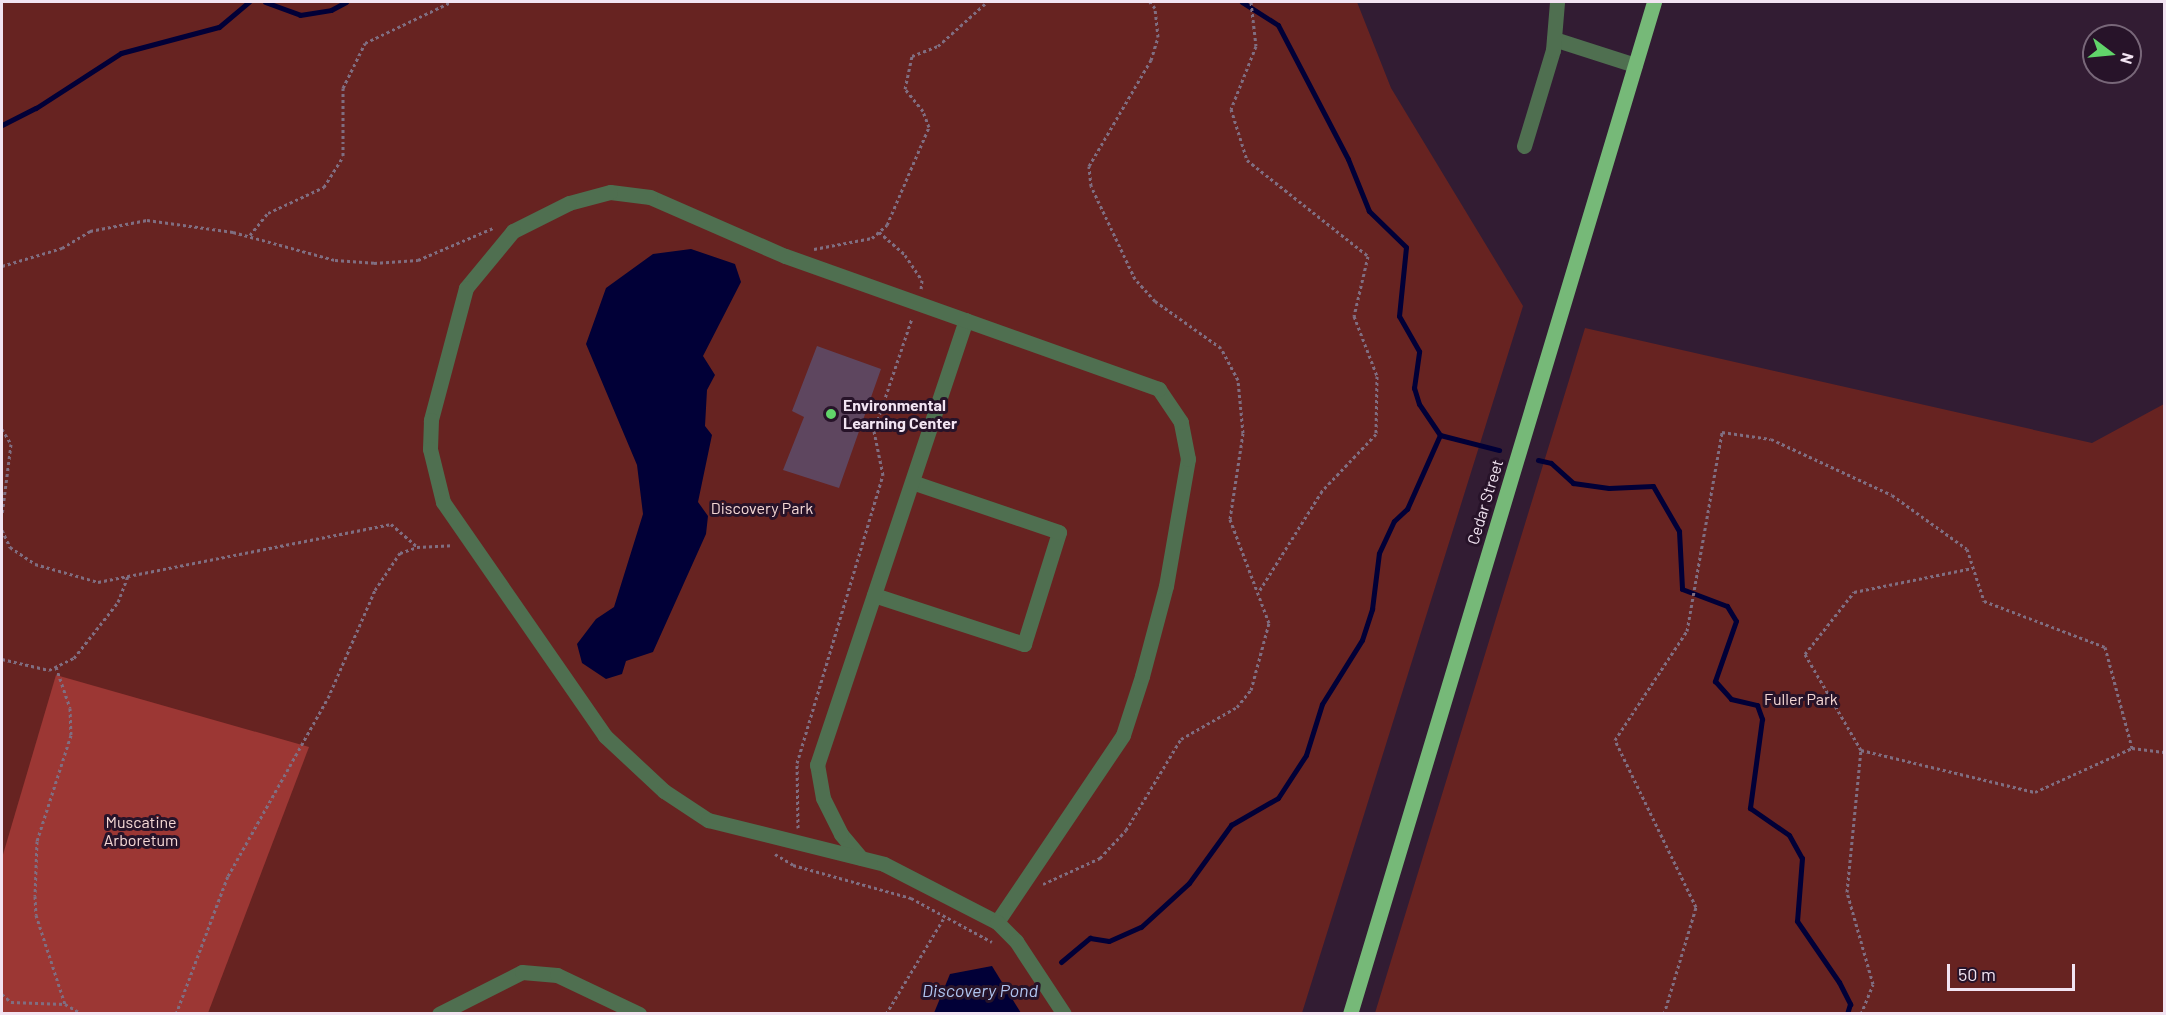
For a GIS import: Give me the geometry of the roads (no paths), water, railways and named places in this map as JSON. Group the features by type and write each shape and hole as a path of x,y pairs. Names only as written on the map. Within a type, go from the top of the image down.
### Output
{"main road":[{"name":"Cedar Street","path":"1350,1014 1654,2"}],"lane":[{"path":"1524,146 1554,39 1557,2"},
{"path":"1554,39 1635,65"},
{"path":"997,922 1015,892 1123,735 1166,586 1188,459 1181,422 1159,389 785,256 650,197 610,192 569,202 513,231 466,288 431,420 430,449 443,502 605,736 664,791 708,820 884,864 997,922 1016,941 1064,1014"},
{"path":"861,858 841,834 823,798 817,765 966,320"},
{"path":"874,595 1024,644 1059,532 912,482"},
{"path":"439,1014 522,972 557,975 639,1014"}],"water":[{"path":"691,249 735,264 741,282 703,356 715,375 707,390 705,426 712,435 698,502 708,516 706,534 653,652 626,661 622,674 606,679 582,663 577,644 596,619 614,607 643,514 637,465 586,344 606,288 653,254"},
{"name":"Discovery Pond","path":"992,966 1021,1013 934,1013 950,974"}],"waterway":[{"path":"2,125 36,108 121,53 219,27 249,2"},
{"path":"265,2 300,15 331,10 346,2"},
{"path":"1061,962 1090,938 1109,941 1141,927 1189,883 1231,825 1278,798 1306,755 1322,704 1362,640 1372,609 1379,553 1394,521 1407,509 1440,435 1419,404 1414,388 1419,351 1399,316 1406,247 1369,211 1348,159 1278,25 1242,2"},
{"path":"1440,435 1499,450"},
{"path":"1538,460 1551,463 1573,483 1609,488 1653,486 1679,531 1682,589 1727,606 1736,621 1715,681 1731,699 1757,705 1762,719 1750,808 1789,835 1802,858 1797,921 1839,982 1850,1004 1847,1014"}],"place":[{"name":"Environmental Learning Center","path":"831,414"}],"park label":[{"name":"Discovery Park","path":"762,508"},
{"name":"Fuller Park","path":"1801,699"},
{"name":"Muscatine Arboretum","path":"141,831"}]}
